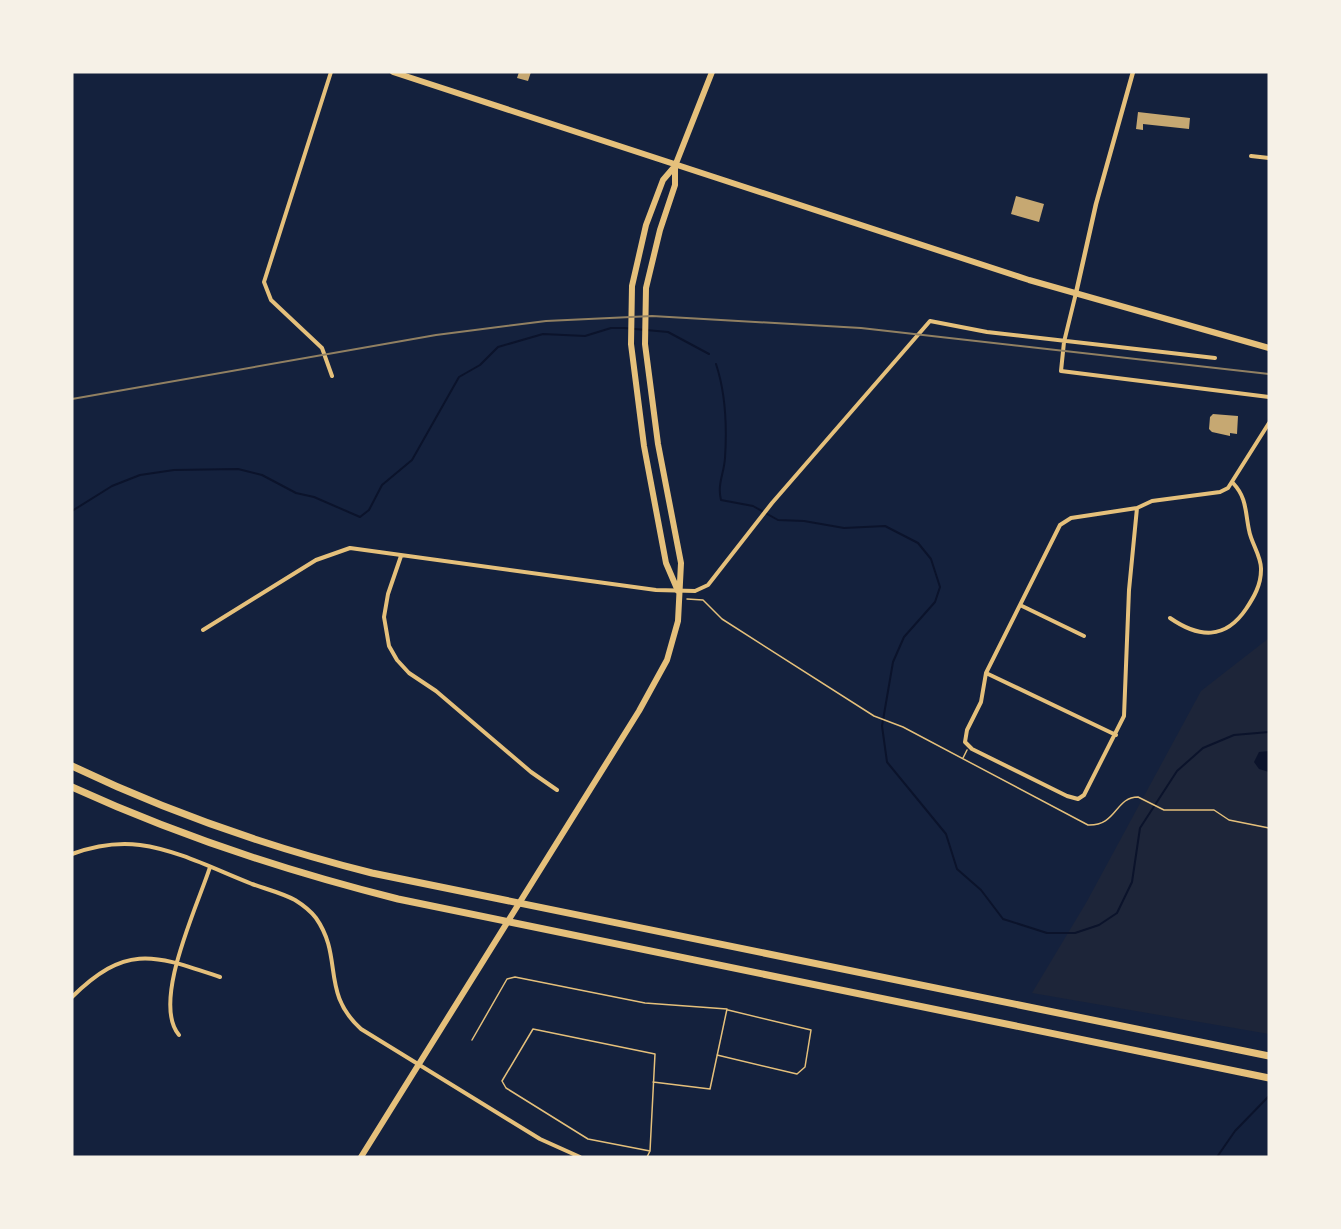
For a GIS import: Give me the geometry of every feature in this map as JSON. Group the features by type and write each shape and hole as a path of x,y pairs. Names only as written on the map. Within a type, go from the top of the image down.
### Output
{"highway":[{"path":"72,766 216,826 372,873 1269,1056"},
{"path":"72,787 217,846 293,871 389,897 1269,1078"}],"main road":[{"path":"393,72 675,166 1076,293 1269,348"},
{"path":"678,591 666,563 633,370 632,286 646,225 663,180 675,166 712,72"},
{"path":"361,1157 540,871 667,660 675,640 681,563 647,369 645,308 651,263 675,185 675,166"}],"street":[{"path":"331,72 264,283 271,300 320,345 333,376"},
{"path":"1133,72 1096,204 1064,342 1061,371 1269,397"},
{"path":"1251,156 1269,158"},
{"path":"203,630 325,555 354,548 678,591 695,591 708,585 772,503 930,321 987,332 1064,342 1215,358"},
{"path":"1137,508 1129,590 1124,716 1084,795 1078,799 1067,796 965,742 967,730 981,702 986,673 1061,524 1071,518 1137,508 1152,501 1220,492 1233,483 1269,423"},
{"path":"1170,618 1195,631 1221,631 1235,623 1255,595 1261,564 1249,532 1244,498 1233,483"},
{"path":"401,556 388,594 384,617 390,646 397,660 409,673 436,691 531,772 557,790"},
{"path":"1020,605 1084,636"},
{"path":"986,673 1116,735"},
{"path":"72,854 106,845 137,845 166,851 293,899 310,911 329,943 335,990 344,1012 361,1029 540,1139 580,1157"},
{"path":"179,1035 172,1023 170,1003 177,963 210,867"},
{"path":"72,997 98,974 119,962 144,958 177,963 220,977"}],"lane":[{"path":"472,1040 507,979 515,977 645,1003 727,1009 806,1028 811,1030 813,1035 805,1067 797,1074 717,1055"},
{"path":"652,1082 710,1089 727,1009"},
{"path":"647,1157 650,1151 655,1054 533,1029 502,1081 506,1088 588,1139 650,1151"}],"path":[{"path":"678,599 693,598 707,603 722,619 874,716 963,758 1088,825 1107,821 1128,798 1141,798 1164,810 1214,810 1229,819 1269,828"},
{"path":"963,758 969,746"}],"shaded area":[{"path":"1269,638 1269,1034 1032,993 1086,903 1201,691"},
{"path":"1269,751 1269,772 1259,769 1254,762 1259,752"}],"building":[{"path":"519,72 531,72 528,81 517,78"},
{"path":"1138,112 1190,118 1189,129 1143,124 1143,130 1136,129"},
{"path":"1016,196 1044,204 1039,222 1011,214"},
{"path":"1213,414 1238,416 1237,434 1230,433 1230,436 1212,432 1209,429 1210,417"}],"waterway":[{"path":"72,511 112,486 140,475 174,470 238,469 262,475 296,493 314,497 360,517 369,510 382,485 412,460 459,377 480,365 498,347 543,334 585,336 611,328 624,328 668,332 709,354"},
{"path":"716,364 722,387 726,423 721,500 753,506 778,520 804,521 844,528 885,526 918,543 931,559 940,587 935,602 904,637 893,662 882,726 887,762 946,834 957,869 981,890 1003,919 1047,933 1075,933 1099,925 1117,913 1132,882 1140,828 1177,771 1203,748 1234,735 1269,732"},
{"path":"1217,1157 1235,1131 1269,1096"}],"railway":[{"path":"72,399 436,335 546,321 652,316 861,328 1269,374"}]}
